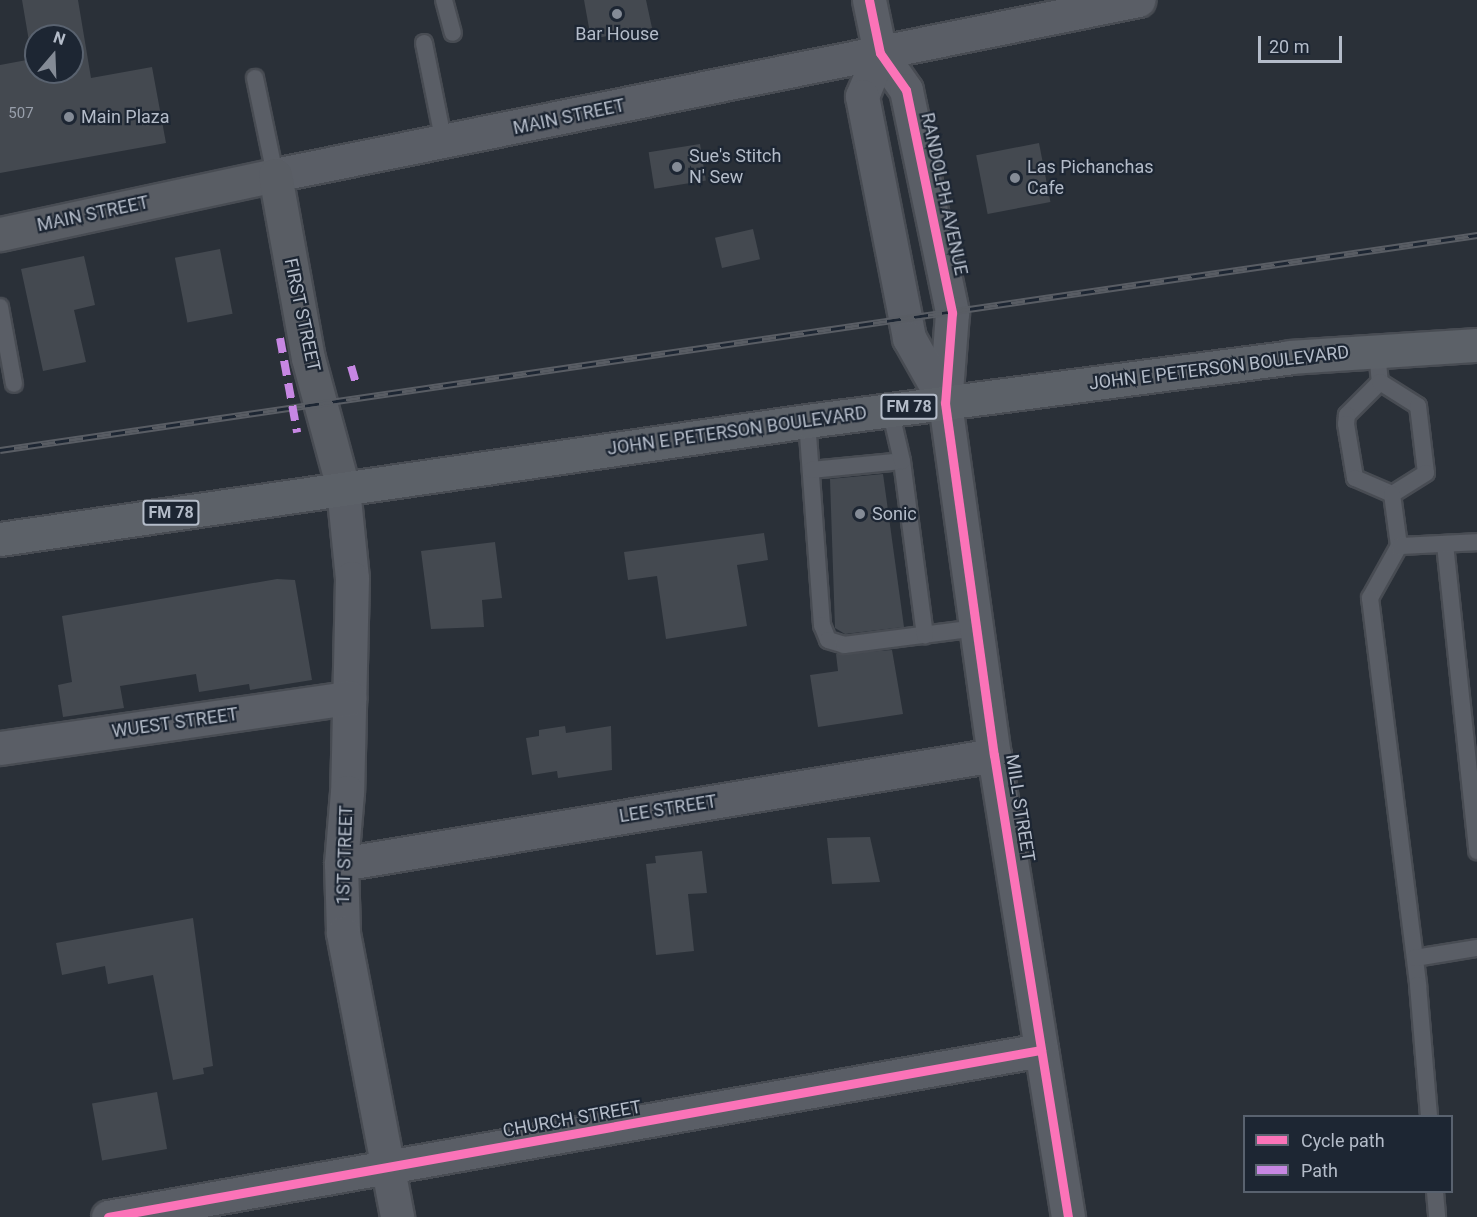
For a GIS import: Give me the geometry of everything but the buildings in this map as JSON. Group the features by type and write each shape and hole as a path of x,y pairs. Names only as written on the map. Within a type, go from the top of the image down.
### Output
{"main road":[{"name":"MAIN STREET","path":"0,234 274,176"},
{"name":"FIRST STREET","path":"274,176 308,358 343,488"},
{"name":"JOHN E PETERSON BOULEVARD","path":"0,539 890,409 1377,350 1477,345"}],"street":[{"name":"RANDOLPH AVENUE","path":"869,0 880,53 906,90 952,313 945,403"},
{"name":"MAIN STREET","path":"274,176 1138,0"},
{"path":"880,53 862,96 909,338 945,403"},
{"name":"MILL STREET","path":"945,403 994,755 1068,1217"},
{"name":"1ST STREET","path":"343,488 352,578 341,864 343,933 397,1217"},
{"name":"WUEST STREET","path":"0,748 349,698"},
{"name":"LEE STREET","path":"341,864 994,755"},
{"name":"CHURCH STREET","path":"108,1217 1041,1050"}],"lane":[{"path":"444,0 453,33"},
{"path":"424,43 444,143"},
{"path":"255,78 274,176"},
{"path":"0,307 14,384"},
{"path":"1377,350 1380,382"},
{"path":"1380,382 1418,406 1424,450 1426,473 1392,494"},
{"path":"1380,382 1347,415 1346,424 1355,478 1392,494"},
{"path":"890,409 902,461 925,635"},
{"path":"807,421 822,625 828,640 844,645 978,628"},
{"path":"811,470 902,461"},
{"path":"1392,494 1399,546 1370,597 1415,958 1429,1115"},
{"path":"1399,546 1477,542"},
{"path":"1445,544 1477,851"},
{"path":"1415,958 1477,948"},
{"path":"1435,1193 1437,1217"}],"railway":[{"path":"0,450 1477,235"}],"marked path":[{"path":"280,338 297,432"},
{"path":"351,366 356,384"}],"cycle path":[{"path":"869,0 880,53 906,90 952,313 945,403 994,755 1068,1217"},
{"path":"108,1217 1041,1050"}],"place":[{"name":"Bar House","path":"617,14"},
{"name":"Main Plaza","path":"69,117"},
{"name":"Sue's Stitch N' Sew","path":"677,167"},
{"name":"Las Pichanchas Cafe","path":"1015,178"},
{"name":"Sonic","path":"860,514"}]}
